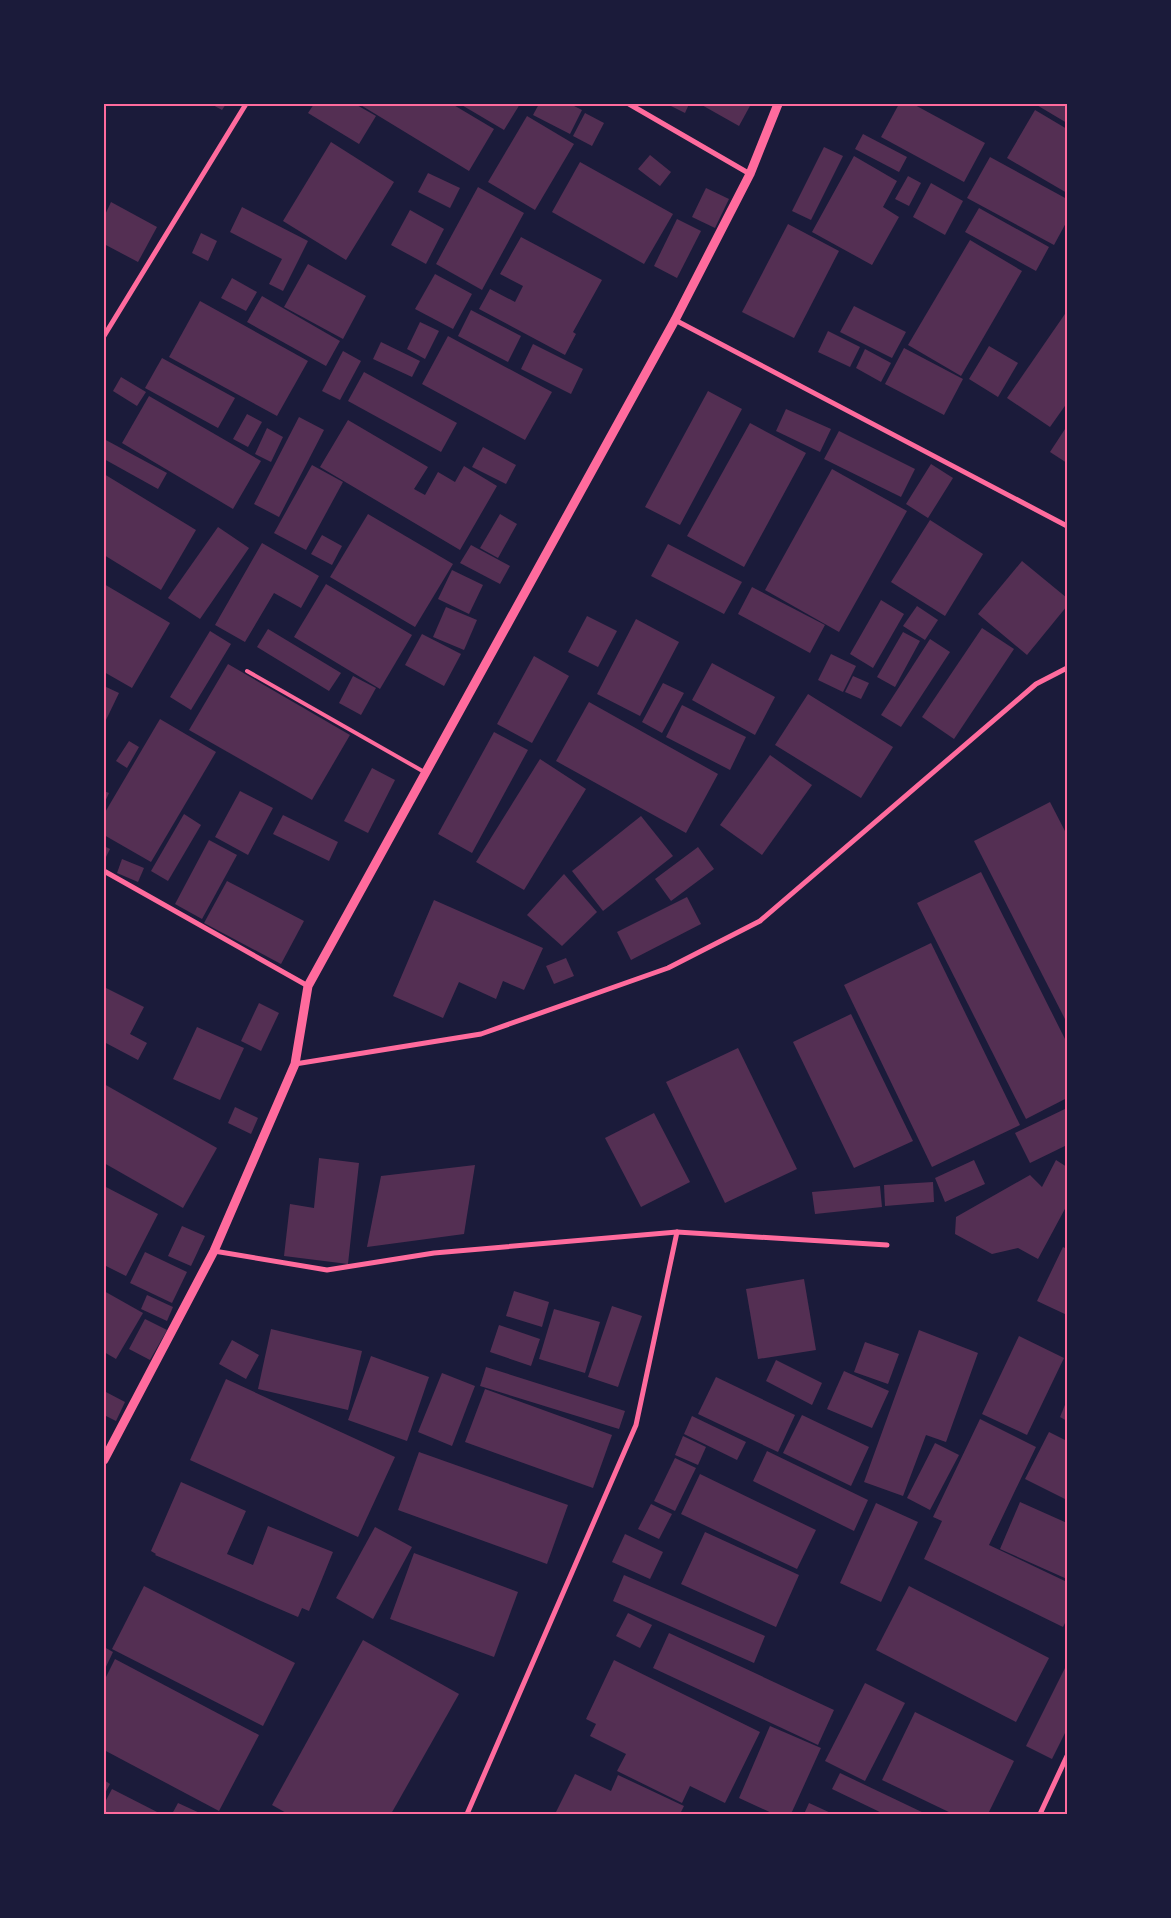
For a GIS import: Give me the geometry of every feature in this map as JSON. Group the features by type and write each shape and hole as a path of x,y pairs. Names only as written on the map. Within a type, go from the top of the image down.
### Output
{"street":[{"path":"104,336 246,104"},
{"path":"629,104 750,174"},
{"path":"104,1460 106,1449 214,1251 295,1064 308,986 675,320 750,174 778,104"},
{"path":"675,320 1067,526"},
{"path":"295,1064 481,1034 668,968 760,920 1036,684 1067,668"},
{"path":"104,871 308,986"},
{"path":"214,1251 326,1270 434,1253 677,1232 887,1245"},
{"path":"466,1814 636,1425 677,1232"},
{"path":"1040,1814 1067,1756"}],"lane":[{"path":"247,671 426,772"}],"building":[{"path":"211,104 226,104 222,110"},
{"path":"314,104 355,104 376,116 359,144 308,113"},
{"path":"359,104 452,104 494,129 469,171"},
{"path":"460,104 520,104 504,130"},
{"path":"539,104 570,104 582,110 570,134 533,115"},
{"path":"667,104 689,104 685,113"},
{"path":"700,104 751,104 739,126"},
{"path":"899,104 913,104 985,143 964,182 881,137"},
{"path":"1035,104 1067,104 1067,123"},
{"path":"1035,110 1067,129 1067,193 1007,158"},
{"path":"585,113 604,123 592,146 573,136"},
{"path":"527,116 574,144 535,210 488,182"},
{"path":"863,134 907,157 899,172 855,149"},
{"path":"331,142 394,182 346,260 283,221"},
{"path":"824,147 843,156 811,220 792,211"},
{"path":"650,155 671,172 660,186 638,169"},
{"path":"854,156 897,181 883,207 899,217 872,265 812,232"},
{"path":"990,157 1067,199 1067,221 1054,245 967,198"},
{"path":"580,162 673,214 644,264 552,212"},
{"path":"428,173 460,188 450,208 418,192"},
{"path":"908,176 921,183 909,206 895,199"},
{"path":"931,183 963,201 945,235 913,217"},
{"path":"478,187 524,213 482,290 436,264"},
{"path":"706,188 729,199 715,228 692,217"},
{"path":"111,202 157,227 138,262 104,244 104,217"},
{"path":"242,207 308,241 283,291 269,284 282,259 230,232"},
{"path":"979,208 1049,247 1036,271 965,232"},
{"path":"410,210 444,229 426,264 391,245"},
{"path":"677,219 701,231 677,278 654,266"},
{"path":"788,224 839,251 794,338 742,312"},
{"path":"201,233 217,241 208,261 192,253"},
{"path":"521,237 602,280 573,332 576,334 565,355 479,309 490,289 515,302 523,286 500,274"},
{"path":"970,240 1022,271 961,376 908,345"},
{"path":"308,264 366,296 343,339 284,307"},
{"path":"435,274 472,294 453,329 415,309"},
{"path":"232,278 257,292 246,311 221,298"},
{"path":"262,296 340,341 326,366 247,322"},
{"path":"200,301 308,361 277,416 169,357"},
{"path":"854,306 906,332 892,358 840,332"},
{"path":"471,310 521,336 508,362 458,336"},
{"path":"1067,311 1067,403 1050,427 1007,398"},
{"path":"420,322 439,331 425,359 407,349"},
{"path":"828,331 860,347 850,367 818,352"},
{"path":"448,336 552,392 525,440 422,384"},
{"path":"381,342 420,361 412,377 373,359"},
{"path":"533,344 583,369 571,394 521,369"},
{"path":"989,346 1018,363 998,397 969,379"},
{"path":"904,348 963,379 944,415 885,384"},
{"path":"865,349 891,363 881,382 856,368"},
{"path":"343,351 361,361 340,400 322,391"},
{"path":"162,358 235,398 218,428 145,388"},
{"path":"364,372 457,423 441,452 348,401"},
{"path":"121,377 146,392 137,406 113,391"},
{"path":"708,391 742,409 680,525 645,507"},
{"path":"149,396 261,461 233,509 122,443"},
{"path":"786,409 831,429 820,452 776,431"},
{"path":"247,414 262,422 248,447 233,439"},
{"path":"299,417 324,430 279,517 254,504"},
{"path":"348,420 428,467 414,489 425,495 438,472 455,482 464,466 497,486 460,550 320,467"},
{"path":"750,423 806,453 744,567 687,536"},
{"path":"1067,426 1067,463 1050,452"},
{"path":"267,428 283,437 271,462 255,454"},
{"path":"839,431 915,469 901,497 824,459"},
{"path":"104,439 167,473 158,489 104,459"},
{"path":"483,447 516,465 506,484 472,467"},
{"path":"931,464 953,478 928,518 906,504"},
{"path":"312,465 343,482 306,550 274,533"},
{"path":"832,469 907,511 839,632 765,590"},
{"path":"104,474 196,530 161,590 104,555"},
{"path":"368,514 453,564 415,627 330,577"},
{"path":"500,514 517,524 498,558 480,548"},
{"path":"930,520 983,554 945,616 891,582"},
{"path":"218,527 249,548 200,619 168,598"},
{"path":"322,535 342,546 332,565 311,554"},
{"path":"262,543 319,576 301,608 274,593 245,642 215,625"},
{"path":"668,544 742,582 724,614 651,576"},
{"path":"471,545 510,566 500,584 460,563"},
{"path":"1022,561 1067,598 1067,606 1027,655 978,614"},
{"path":"452,570 483,585 469,614 438,599"},
{"path":"104,584 170,623 132,688 104,672"},
{"path":"326,584 412,635 380,689 294,637"},
{"path":"752,587 825,625 810,653 738,614"},
{"path":"881,600 904,614 873,668 850,654"},
{"path":"917,606 938,620 925,640 903,626"},
{"path":"446,607 477,620 464,650 433,637"},
{"path":"587,616 617,631 598,667 568,652"},
{"path":"636,619 679,642 640,716 597,694"},
{"path":"982,628 1014,649 954,739 922,717"},
{"path":"268,629 341,673 329,691 257,647"},
{"path":"210,631 231,644 191,710 170,697"},
{"path":"903,632 920,641 895,687 877,677"},
{"path":"422,634 461,654 444,686 405,665"},
{"path":"930,639 950,652 901,727 881,715"},
{"path":"831,654 856,666 843,692 818,680"},
{"path":"534,656 569,676 532,743 497,724"},
{"path":"712,663 775,697 755,735 692,700"},
{"path":"228,664 350,735 312,800 189,730"},
{"path":"353,676 376,688 361,715 339,703"},
{"path":"853,676 869,683 861,699 845,692"},
{"path":"663,683 684,693 662,733 642,722"},
{"path":"104,686 119,693 106,720 104,719"},
{"path":"808,694 893,747 861,798 775,745"},
{"path":"589,702 718,774 686,833 556,761"},
{"path":"682,705 746,737 730,770 666,737"},
{"path":"160,719 216,752 151,862 104,835 104,814"},
{"path":"494,732 528,750 472,853 438,834"},
{"path":"129,741 139,747 127,768 116,761"},
{"path":"770,755 812,785 762,855 720,825"},
{"path":"540,759 586,789 524,890 476,862"},
{"path":"372,768 395,780 368,833 344,821"},
{"path":"104,791 109,793 104,804"},
{"path":"240,791 273,808 248,855 215,837"},
{"path":"1050,802 1067,835 1067,1023 974,841"},
{"path":"184,814 201,825 168,881 151,871"},
{"path":"283,815 338,842 329,861 273,834"},
{"path":"641,816 673,856 603,911 572,871"},
{"path":"209,840 237,855 202,919 175,904"},
{"path":"104,846 110,849 104,861"},
{"path":"698,847 714,869 671,901 655,879"},
{"path":"122,859 144,868 138,882 117,873"},
{"path":"981,872 1067,1043 1067,1098 1026,1119 917,903"},
{"path":"564,874 597,912 562,946 527,915"},
{"path":"227,881 304,921 281,964 204,923"},
{"path":"687,897 701,924 631,960 617,932"},
{"path":"434,900 543,948 524,990 503,981 496,999 459,982 443,1018 393,996"},
{"path":"931,943 1020,1125 932,1167 844,985"},
{"path":"566,958 574,976 554,984 546,966"},
{"path":"104,987 144,1007 130,1034 147,1043 138,1060 104,1042"},
{"path":"259,1003 279,1013 261,1051 241,1041"},
{"path":"851,1014 913,1141 854,1168 793,1042"},
{"path":"197,1027 244,1048 220,1100 173,1079"},
{"path":"738,1048 797,1169 725,1203 666,1082"},
{"path":"104,1084 217,1148 183,1208 104,1163"},
{"path":"235,1107 258,1118 251,1134 228,1123"},
{"path":"1067,1108 1067,1145 1030,1163 1015,1133"},
{"path":"654,1113 690,1182 641,1207 605,1138"},
{"path":"319,1158 359,1163 348,1264 284,1256 290,1204 314,1208"},
{"path":"974,1160 985,1184 945,1202 935,1178"},
{"path":"1056,1160 1067,1167 1067,1205 1038,1259 1018,1248 992,1254 955,1234 956,1217 1030,1175 1042,1187"},
{"path":"475,1165 464,1234 367,1247 381,1176"},
{"path":"933,1182 934,1202 885,1206 884,1185"},
{"path":"104,1186 158,1214 126,1276 104,1265"},
{"path":"880,1186 882,1207 815,1214 812,1192"},
{"path":"182,1226 205,1236 191,1266 168,1256"},
{"path":"1063,1247 1067,1249 1067,1315 1037,1301"},
{"path":"145,1252 187,1272 172,1303 130,1283"},
{"path":"804,1279 816,1350 758,1359 746,1289"},
{"path":"104,1291 143,1313 116,1359 104,1352"},
{"path":"514,1291 549,1302 542,1327 506,1316"},
{"path":"147,1295 173,1307 167,1321 141,1309"},
{"path":"612,1306 642,1316 618,1387 588,1377"},
{"path":"554,1309 600,1322 585,1373 539,1359"},
{"path":"145,1319 167,1330 150,1360 129,1349"},
{"path":"499,1325 540,1339 531,1366 490,1352"},
{"path":"271,1329 362,1351 348,1410 258,1389"},
{"path":"919,1330 978,1353 946,1442 926,1435 903,1496 864,1482"},
{"path":"1019,1336 1064,1358 1027,1435 982,1414"},
{"path":"232,1340 259,1355 246,1379 219,1364"},
{"path":"865,1342 899,1354 888,1384 854,1372"},
{"path":"371,1356 429,1377 407,1441 348,1420"},
{"path":"776,1360 822,1383 812,1405 766,1381"},
{"path":"486,1367 625,1411 619,1429 480,1386"},
{"path":"844,1371 889,1391 872,1428 827,1409"},
{"path":"442,1373 475,1386 452,1446 418,1432"},
{"path":"716,1377 795,1415 778,1452 698,1414"},
{"path":"226,1379 395,1457 358,1537 190,1460"},
{"path":"485,1389 612,1435 593,1488 465,1442"},
{"path":"104,1391 125,1402 116,1421 104,1415"},
{"path":"1067,1400 1067,1421 1060,1417"},
{"path":"802,1415 869,1447 851,1486 783,1453"},
{"path":"692,1416 746,1442 737,1460 684,1434"},
{"path":"980,1419 1036,1447 989,1545 1067,1582 1067,1619 1063,1627 924,1559 942,1521 933,1517"},
{"path":"1049,1432 1067,1441 1067,1500 1025,1479"},
{"path":"683,1436 706,1447 698,1465 675,1455"},
{"path":"935,1443 959,1455 930,1510 907,1498"},
{"path":"767,1451 868,1500 854,1531 753,1481"},
{"path":"419,1452 568,1505 547,1564 398,1510"},
{"path":"675,1458 696,1468 675,1511 654,1501"},
{"path":"700,1474 816,1530 797,1569 681,1514"},
{"path":"181,1482 246,1511 227,1554 253,1565 268,1526 333,1552 309,1611 302,1608 298,1617 155,1555 151,1551"},
{"path":"1020,1502 1067,1523 1067,1579 1000,1549"},
{"path":"876,1503 918,1522 881,1602 840,1583"},
{"path":"651,1504 672,1514 659,1539 638,1529"},
{"path":"375,1527 412,1547 373,1619 336,1598"},
{"path":"705,1532 799,1575 776,1627 681,1584"},
{"path":"625,1534 663,1552 650,1579 612,1562"},
{"path":"414,1553 518,1592 494,1657 390,1619"},
{"path":"624,1575 765,1636 754,1663 613,1601"},
{"path":"144,1586 295,1663 263,1726 112,1649"},
{"path":"909,1586 1049,1658 1016,1722 876,1650"},
{"path":"628,1613 652,1625 640,1648 616,1636"},
{"path":"669,1633 834,1710 818,1745 653,1668"},
{"path":"363,1640 459,1694 391,1814 288,1814 272,1805"},
{"path":"104,1647 113,1652 104,1671"},
{"path":"115,1659 259,1735 219,1811 104,1750 104,1681"},
{"path":"614,1660 760,1732 725,1803 690,1786 682,1803 617,1771 626,1754 590,1736 596,1724 586,1719"},
{"path":"1067,1664 1067,1729 1052,1759 1026,1746"},
{"path":"865,1683 905,1703 865,1781 825,1761"},
{"path":"915,1712 1014,1761 988,1814 953,1814 882,1780"},
{"path":"770,1726 821,1748 791,1814 774,1814 739,1798"},
{"path":"840,1773 926,1814 884,1814 832,1789"},
{"path":"575,1774 611,1791 618,1775 684,1806 680,1814 555,1814"},
{"path":"104,1780 110,1784 104,1795"},
{"path":"112,1789 161,1814 104,1814 104,1804"},
{"path":"178,1803 202,1814 172,1814"},
{"path":"809,1803 833,1814 804,1814"}]}
